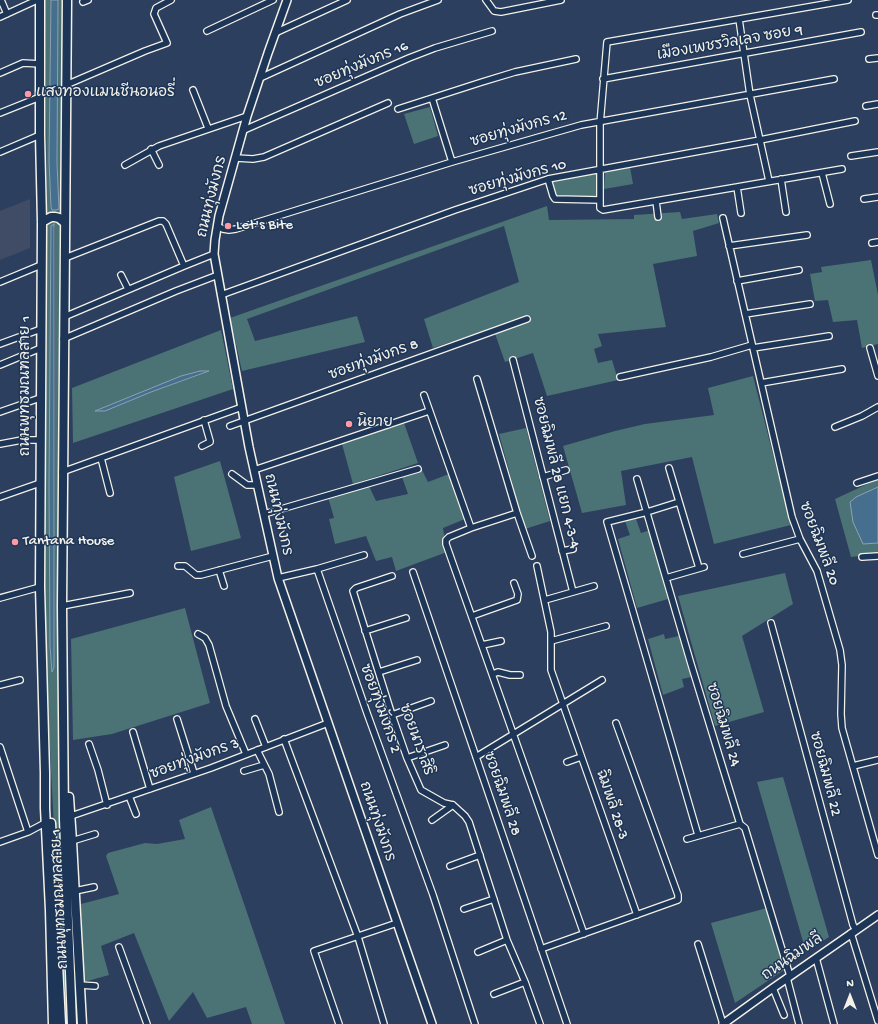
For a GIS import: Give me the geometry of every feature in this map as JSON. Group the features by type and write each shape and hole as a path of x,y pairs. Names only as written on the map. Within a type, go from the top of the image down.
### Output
{"main road":[{"name":"ถนนพุทธมณฑลสาย 1","path":"39,0 42,222 40,587 45,823 50,910 53,1024"},
{"name":"ถนนพุทธมณฑลสาย 1","path":"67,0 63,339 62,606 64,819 72,1024"},
{"path":"42,222 51,217 55,217 59,218 65,223"},
{"name":"ถนนพุทธมณฑลสาย 1","path":"64,772 71,816 82,1024"},
{"name":"ถนนพุทธมณฑลสาย 1","path":"45,773 50,814 61,1024"}],"street":[{"path":"1,0 7,14"},
{"path":"0,17 39,0"},
{"path":"66,85 167,43 154,14 156,8 171,0"},
{"path":"207,31 273,0"},
{"name":"ถนนทุ่งมังกร","path":"288,0 275,33 248,116 217,226 214,254 244,421 278,578 432,1024"},
{"path":"275,33 348,0"},
{"path":"260,78 400,14 438,0"},
{"path":"486,0 494,11 501,12 561,0"},
{"path":"842,169 603,210 600,208 600,120 607,42 832,1 848,0"},
{"path":"739,19 750,95 769,181"},
{"name":"ซอยทุ่งมังกร 16","path":"244,130 434,48 492,31"},
{"name":"เมืองเพชรวิลเลจ ซอย 9","path":"603,78 861,32"},
{"path":"869,59 878,58"},
{"path":"398,110 515,72 576,59"},
{"path":"0,73 23,63 41,64"},
{"name":"ซอยทุ่งมังกร 12","path":"217,226 229,230 236,229 452,162 559,130 600,120 750,95 834,79"},
{"path":"193,90 208,128"},
{"path":"0,113 40,97"},
{"path":"432,98 452,162"},
{"path":"236,158 253,159 264,157 388,103"},
{"path":"866,106 878,104"},
{"path":"124,165 152,149 208,128 248,116"},
{"name":"ซอยทุ่งมังกร 10","path":"221,295 455,210 548,179 855,121"},
{"path":"0,152 40,135"},
{"path":"152,149 159,165"},
{"path":"851,156 878,152"},
{"path":"822,172 830,204"},
{"path":"548,179 555,198 600,200"},
{"path":"781,179 786,212"},
{"path":"737,187 742,213"},
{"path":"864,199 878,197"},
{"path":"656,201 658,217"},
{"name":"ซอยฉิมพลี 20","path":"723,218 792,517 800,539 817,571 840,650 842,665 840,714 842,728 878,855"},
{"path":"64,258 159,221 163,221 166,224 184,266"},
{"path":"729,246 807,235"},
{"path":"64,317 214,254"},
{"path":"0,282 41,265"},
{"path":"737,280 799,270"},
{"path":"121,275 128,290"},
{"path":"63,339 176,291 218,276"},
{"path":"745,314 810,304"},
{"name":"ซอยทุ่งมังกร 8","path":"230,426 527,319"},
{"path":"0,344 41,329"},
{"path":"620,377 752,347 828,336"},
{"path":"0,365 41,348"},
{"path":"870,348 878,376"},
{"name":"ซอยฉิมพลี 28 แยก 4-3-4","path":"513,360 573,592"},
{"path":"761,383 842,369"},
{"path":"477,379 517,513 532,556"},
{"path":"424,395 471,528"},
{"path":"0,412 40,398"},
{"path":"62,472 242,407"},
{"path":"835,427 862,416 878,407"},
{"path":"254,470 429,411"},
{"path":"202,446 210,442 204,420"},
{"path":"0,444 22,440 41,440"},
{"path":"101,458 110,493"},
{"path":"666,578 701,568 669,468"},
{"path":"264,514 418,469"},
{"path":"543,477 566,470"},
{"path":"232,474 247,485 257,485"},
{"path":"857,483 878,476"},
{"name":"ซอยฉิมพลี 24","path":"637,479 691,664 740,824 744,828 789,977 799,1024"},
{"path":"0,497 40,483"},
{"path":"679,502 607,522 698,835"},
{"path":"517,513 471,528 446,540 584,934"},
{"path":"743,554 800,539"},
{"path":"562,552 573,549"},
{"path":"278,578 317,569 364,555"},
{"path":"178,566 187,567 196,576 274,556"},
{"path":"862,557 878,556"},
{"name":"ฉิมพลี 28-3","path":"537,566 552,632 551,670 637,915"},
{"name":"ซอยทุ่งมังกร 2","path":"317,569 433,896 475,1024"},
{"path":"219,570 224,586"},
{"name":"ซอยฉิมพลี 28","path":"413,572 567,1024"},
{"name":"ซอยนาราสิริ","path":"392,576 356,588 353,591 392,715 407,758 421,790 444,803 453,805 469,822 507,940 525,982 540,1024"},
{"path":"472,616 517,600 518,594 514,583"},
{"path":"545,600 594,586"},
{"path":"0,598 40,587"},
{"path":"62,606 130,593"},
{"path":"365,631 406,618"},
{"name":"ซอยฉิมพลี 22","path":"771,623 878,1021"},
{"path":"551,641 606,626"},
{"path":"198,634 205,638 209,645 226,706 246,754"},
{"path":"482,645 501,641"},
{"path":"379,672 416,660"},
{"path":"492,674 498,672 510,675 520,675"},
{"path":"0,685 20,680"},
{"path":"476,757 562,703 602,680"},
{"path":"392,715 431,701"},
{"path":"177,719 194,774"},
{"path":"255,720 266,747"},
{"name":"ซอยทุ่งมังกร 3","path":"71,816 107,805 194,774 328,722"},
{"path":"541,949 678,900 678,895 616,723"},
{"path":"133,732 150,789"},
{"path":"284,739 358,937 384,1024"},
{"path":"89,744 107,805"},
{"path":"407,758 445,745"},
{"path":"0,747 28,832"},
{"path":"257,750 272,781 279,812"},
{"path":"567,762 581,757"},
{"path":"853,766 878,760"},
{"path":"244,772 264,765"},
{"path":"129,796 136,814"},
{"path":"432,820 453,805"},
{"path":"0,842 28,832 45,823"},
{"path":"687,839 740,824"},
{"path":"72,841 95,834"},
{"path":"450,866 480,855"},
{"path":"75,891 94,887"},
{"path":"464,909 494,899"},
{"name":"ถนนฉิมพลี","path":"723,1024 878,915"},
{"path":"339,1024 314,952 397,924"},
{"path":"478,952 507,940"},
{"path":"698,944 723,1024"},
{"path":"119,947 147,1024"},
{"path":"816,958 834,1024"},
{"path":"494,994 525,982"},
{"path":"79,985 95,986"},
{"path":"773,988 784,1015"}],"shaded area":[{"path":"51,0 58,0 57,163 59,209 56,210 52,210 51,207 49,161"},
{"path":"30,199 30,248 0,260 0,211"},
{"path":"54,224 54,667 52,672 50,646 49,487 51,226"},
{"path":"200,371 209,371 151,392 105,411 95,411 181,376"},
{"path":"878,487 878,543 863,544 853,522 850,502 856,497"}],"green space":[{"path":"45,0 51,0 49,161 51,207 52,210 56,210 59,209 57,163 58,0 63,0 61,171 63,216 47,215"},
{"path":"430,107 438,136 414,144 404,114"},
{"path":"630,167 633,184 604,189 605,171"},
{"path":"594,173 599,174 598,197 559,197 556,195 553,182"},
{"path":"547,206 549,220 634,219 634,215 680,212 682,219 717,214 719,223 693,231 697,256 653,264 666,327 598,334 602,346 594,349 598,363 612,360 618,380 547,396 533,353 505,362 493,328 433,348 424,319 519,282 504,226 247,319 255,341 357,316 365,342 242,371 230,318"},
{"path":"50,222 58,222 60,225 59,678 62,863 76,1024 57,1024 58,909 44,629 46,225","holes":["51,226 55,227 54,667 52,671 50,646 49,487"]},
{"path":"871,260 878,295 878,344 862,348 857,320 833,322 828,300 815,301 810,274 822,272 821,267"},
{"path":"221,330 233,389 73,443 72,388","holes":["208,371 199,375 96,411"]},
{"path":"753,376 791,525 714,544 692,457 621,471 626,505 582,513 563,446 645,424 714,415 708,388"},
{"path":"404,423 418,463 353,484 342,444"},
{"path":"526,428 550,521 525,529 499,434"},
{"path":"220,461 241,538 191,551 174,477"},
{"path":"422,470 428,482 449,474 465,519 443,528 447,552 396,571 392,557 376,561 366,536 335,544 329,519 334,518 328,497 369,486 376,501 408,494 402,477"},
{"path":"878,479 878,554 851,557 835,499"},
{"path":"636,519 641,533 650,530 668,599 637,608 618,539 630,535 625,521"},
{"path":"785,573 793,604 742,636 764,712 715,726 678,596"},
{"path":"185,608 210,703 112,734 73,740 71,639"},
{"path":"664,634 665,639 679,636 691,677 682,679 684,687 663,695 648,639"},
{"path":"783,777 829,937 806,952 757,782"},
{"path":"211,807 285,1024 252,1024 246,1007 207,1018 193,992 169,1021 134,933 101,946 109,975 84,982 81,904 119,894 106,856 108,853 145,843 157,844 185,839 179,820"},
{"path":"767,908 784,970 735,1003 711,923"}],"place":[{"name":"แสงทองแมนชีนอนอรี่","path":"28,94"},
{"name":"Let's Bite","path":"228,226"},
{"name":"นิยาย","path":"349,424"},
{"name":"Tantana House","path":"15,542"}]}
